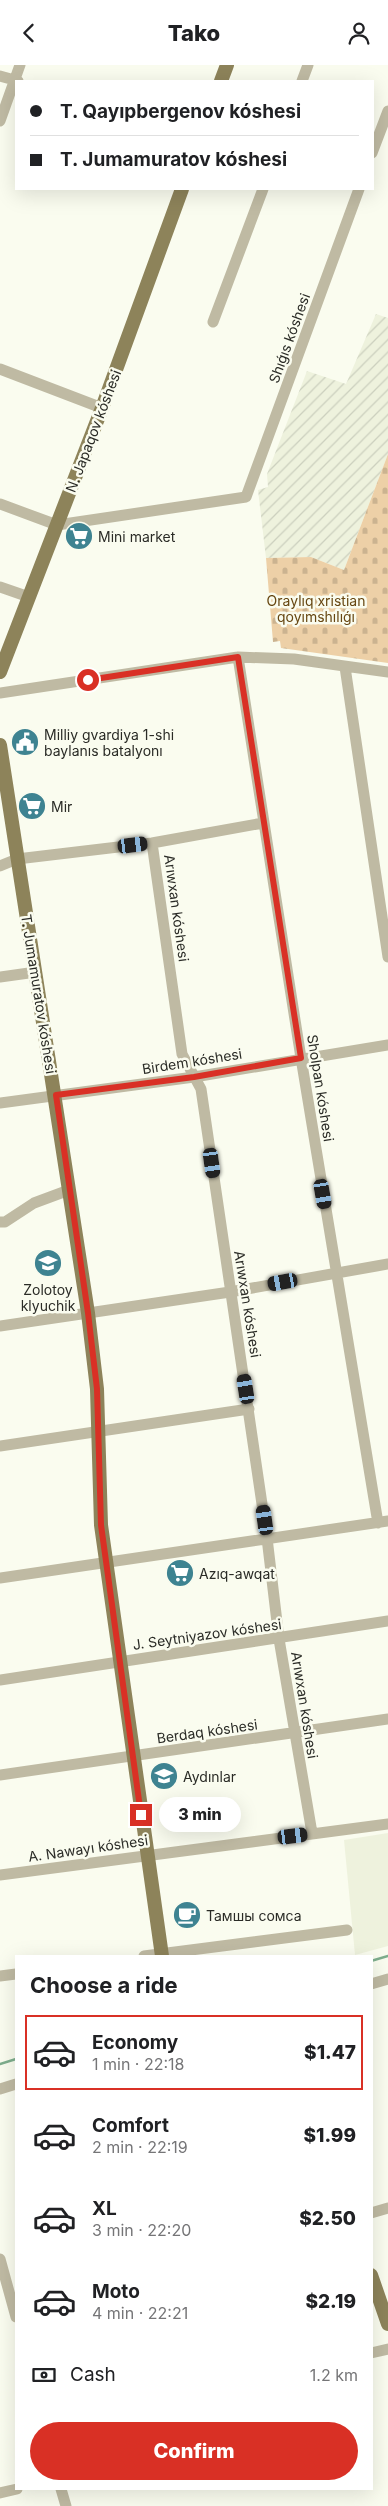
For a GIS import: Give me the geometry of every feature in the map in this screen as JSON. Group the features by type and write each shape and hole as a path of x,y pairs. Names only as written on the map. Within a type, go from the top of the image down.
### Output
{"main road":[{"path":"221,80 227,65"},
{"name":"N. Japaqov kóshesi","path":"0,672 102,409 182,190"},
{"name":"T. Jumamuratov kóshesi","path":"0,745 56,1095 88,1313 97,1389 101,1525 132,1757 162,1955"},
{"path":"373,2281 388,2324"}],"street":[{"path":"16,80 20,65"},
{"path":"302,80 308,65"},
{"path":"0,75 15,81"},
{"path":"0,121 15,84"},
{"path":"374,148 388,111"},
{"path":"213,322 263,190"},
{"name":"Shıǵıs kóshesi","path":"57,525 246,497 354,190"},
{"path":"0,369 102,409"},
{"path":"0,504 57,525"},
{"path":"0,587 28,597"},
{"path":"0,693 238,657 294,659 388,672"},
{"name":"Sholpan kóshesi","path":"238,657 336,1272 383,1522"},
{"path":"345,667 388,957"},
{"path":"0,866 17,859 152,843 263,823"},
{"name":"Arıwxan kóshesi","path":"152,843 182,1054 201,1089 268,1538 279,1639 312,1833"},
{"path":"0,977 36,971"},
{"name":"Birdem kóshesi","path":"0,1103 194,1077 388,1045"},
{"path":"0,1222 5,1222 34,1203 69,1190"},
{"path":"0,1326 230,1291 388,1264"},
{"path":"0,1446 249,1409"},
{"path":"0,1578 383,1522"},
{"name":"J. Seytniyazov kóshesi","path":"0,1681 388,1621"},
{"name":"Berdaq kóshesi","path":"0,1775 388,1719"},
{"name":"A. Nawayı kóshesi","path":"0,1875 388,1824"},
{"path":"162,1955 347,1929"},
{"path":"0,1976 15,1973"},
{"path":"373,1983 388,1979"},
{"path":"0,2089 15,2084"},
{"path":"373,2212 388,2208"},
{"path":"0,2259 15,2313"},
{"path":"373,2353 388,2349"},
{"path":"0,2493 15,2489"},
{"path":"61,2490 66,2506"}],"shaded area":[{"path":"376,314 388,318 388,454 344,570 311,557 266,558 258,490 268,487 267,474 307,371 346,384"},
{"path":"388,1833 388,1946 355,1955 344,1840"}],"green space":[{"name":"Oraylıq xristian qoyımshılıǵı","path":"388,454 388,663 281,648 280,641 273,642 266,558 311,557 344,570"}],"waterway":[{"path":"373,1960 388,1956"},
{"path":"0,2064 15,2059"}],"place":[{"name":"Mini market","path":"79,536"},
{"name":"Milliy gvardiya 1-shi baylanıs batalyonı","path":"25,742"},
{"name":"Mir","path":"32,806"},
{"name":"Zolotoy klyuchik","path":"48,1263"},
{"name":"Azıq-awqat","path":"180,1573"},
{"name":"Aydınlar","path":"164,1776"},
{"name":"Тамшы сомса","path":"187,1915"}],"route":[{"path":"88,680 238,657 301,1058 194,1077 56,1095 88,1313 97,1389 101,1525 141,1815"}]}
